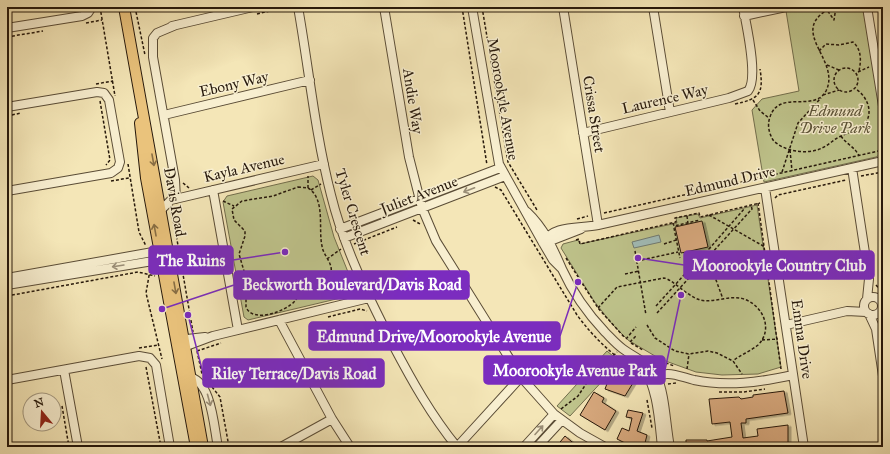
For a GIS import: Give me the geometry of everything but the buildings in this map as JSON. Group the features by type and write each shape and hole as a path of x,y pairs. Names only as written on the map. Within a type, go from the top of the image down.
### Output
{"main road":[{"name":"Davis Road","path":"124,7 161,210 164,255"},
{"name":"Davis Road","path":"137,81 145,172 164,255 173,273 185,343 187,377 196,447"},
{"name":"Davis Road","path":"187,377 203,447"}],"street":[{"path":"7,28 82,16 88,13 92,7"},
{"name":"Tyler Crescent","path":"298,7 324,164 340,229 369,298 422,399 457,447"},
{"name":"Andie Way","path":"384,7 405,138 419,199 436,241 521,377 564,417 605,447"},
{"name":"Moorookyle Avenue","path":"472,7 499,164 546,241 553,260 562,269 591,316 621,347 639,360 656,380 670,447"},
{"name":"Crissa Street","path":"563,7 598,225"},
{"path":"653,7 670,112"},
{"name":"Laurence Way","path":"583,133 729,98 746,92 751,88 753,81 752,64 743,7"},
{"path":"744,16 786,7"},
{"path":"867,7 880,72 883,106"},
{"path":"161,210 173,199 175,180 164,115 146,48 149,37 154,30 162,27 254,11"},
{"path":"150,59 154,35 176,25"},
{"name":"Ebony Way","path":"164,115 310,80"},
{"path":"7,107 97,92 109,100 119,157 119,165 115,170 7,191"},
{"name":"Edmund Drive","path":"546,241 583,228 883,161"},
{"name":"Kayla Avenue","path":"173,199 324,164"},
{"name":"Juliet Avenue","path":"340,229 419,199 499,164"},
{"path":"852,168 868,279 866,300 863,307 876,329 883,376"},
{"name":"Juliet Avenue","path":"345,242 422,208 505,176"},
{"path":"175,180 186,197"},
{"path":"157,188 166,198 173,199"},
{"name":"Emma Drive","path":"765,188 804,447"},
{"path":"213,190 238,330"},
{"path":"7,278 164,255"},
{"path":"7,285 148,257"},
{"path":"868,279 881,301 882,309 876,329"},
{"path":"786,325 847,311 866,300 879,297"},
{"path":"185,343 369,298"},
{"path":"847,311 875,315 882,309"},
{"path":"279,320 332,419 350,447"},
{"path":"7,380 139,356 150,358 156,365 170,447"},
{"path":"64,370 78,447"},
{"path":"656,380 667,373 679,372 709,382 736,384 757,382 793,375"},
{"path":"187,377 200,383 208,395 218,447"},
{"path":"457,447 521,377"},
{"name":"Moorookyle Avenue","path":"656,380 662,447"},
{"path":"524,447 557,410"},
{"path":"537,447 564,417"},
{"path":"281,447 332,419"}],"path":[{"path":"100,7 116,97"},
{"path":"135,7 150,59"},
{"path":"254,11 286,7"},
{"path":"482,7 508,162 541,216"},
{"path":"782,173 798,123 821,98 829,82 827,65 818,51 812,28 815,20 827,10 835,7 834,20 827,10 825,7"},
{"path":"818,51 826,44 853,42 857,46 860,54 859,72"},
{"path":"823,95 839,90 848,93 856,89 859,81 856,73 846,68 839,70 827,65"},
{"path":"839,70 834,80 839,90"},
{"path":"821,98 810,101 784,102 776,106 769,118 769,129 773,140 780,146 790,150 808,151 820,149 841,136 859,129 868,117 869,106 867,100 856,89"},
{"path":"99,167 107,165 110,160 102,96"},
{"path":"753,100 760,111 769,118"},
{"path":"841,136 856,150 859,156"},
{"path":"790,150 792,171"},
{"path":"575,219 883,150"},
{"path":"487,164 499,164 507,157"},
{"path":"127,164 139,232 148,257 149,275 146,284 146,293 150,317 158,339 163,364"},
{"path":"574,241 579,239 580,244 673,223 676,222 675,218 686,215 699,213 700,217 705,217 774,199 778,195 883,172"},
{"path":"298,187 308,188 314,193 318,202 321,245 332,269 327,276 313,278 305,282 297,299 283,309 265,314 250,313 246,307 246,278 239,254 246,233 243,227 234,220 232,209 242,201 273,196 298,187"},
{"path":"173,199 169,207 175,228 173,273 185,343 200,372 205,378"},
{"path":"758,203 782,368 778,370"},
{"path":"657,313 752,209 751,205"},
{"path":"684,206 688,224"},
{"path":"711,254 709,249 744,209"},
{"path":"709,215 765,247"},
{"path":"407,223 414,220 419,222 421,227 428,224"},
{"path":"673,223 674,226 700,220"},
{"path":"327,259 345,242 400,226"},
{"path":"674,228 678,240 678,252 680,258"},
{"path":"664,244 678,240"},
{"path":"635,251 646,315"},
{"path":"637,261 678,252"},
{"path":"565,256 598,308 625,338 636,327"},
{"path":"656,306 693,265"},
{"path":"700,266 716,280 724,299"},
{"path":"625,274 639,271"},
{"path":"7,296 138,272 149,275 173,273"},
{"path":"327,276 330,280 352,292 356,302"},
{"path":"598,308 617,287 666,278 679,289 701,300 740,298 752,302 760,310 766,326 762,340 755,348 732,361"},
{"path":"648,325 651,333 658,340 678,352 689,354 712,351 722,354 732,361 742,376"},
{"path":"637,335 631,342 643,350"},
{"path":"762,340 788,337"},
{"path":"564,417 557,410 578,396 586,384 621,347"},
{"path":"687,370 689,354"},
{"path":"661,361 676,367"},
{"path":"146,367 161,447"},
{"path":"679,372 687,370 693,372"},
{"path":"210,385 220,397 229,447"},
{"path":"62,404 69,447"}],"green space":[{"name":"Edmund Drive Park","path":"803,7 863,7 883,130 883,153 876,157 764,182 752,110 762,99 799,91 786,11"},
{"path":"313,176 318,180 334,237 354,287 349,296 248,320 244,317 223,202 227,196"},
{"path":"757,205 781,367 758,374 722,375 696,372 660,359 628,340 612,324 594,301 561,248 563,244 578,240 580,244 677,223 676,218 698,214 700,218"},
{"path":"607,351 620,362 570,416 557,406"}],"water":[{"path":"659,235 661,242 634,248 632,242"}],"place":[{"name":"The Ruins","path":"285,252"},
{"name":"Moorookyle Country Club","path":"638,258"},
{"name":"Edmund Drive/Moorookyle Avenue","path":"578,282"},
{"name":"Moorookyle Avenue Park","path":"681,295"},
{"name":"Beckworth Boulevard/Davis Road","path":"162,309"},
{"name":"Riley Terrace/Davis Road","path":"188,315"}]}
